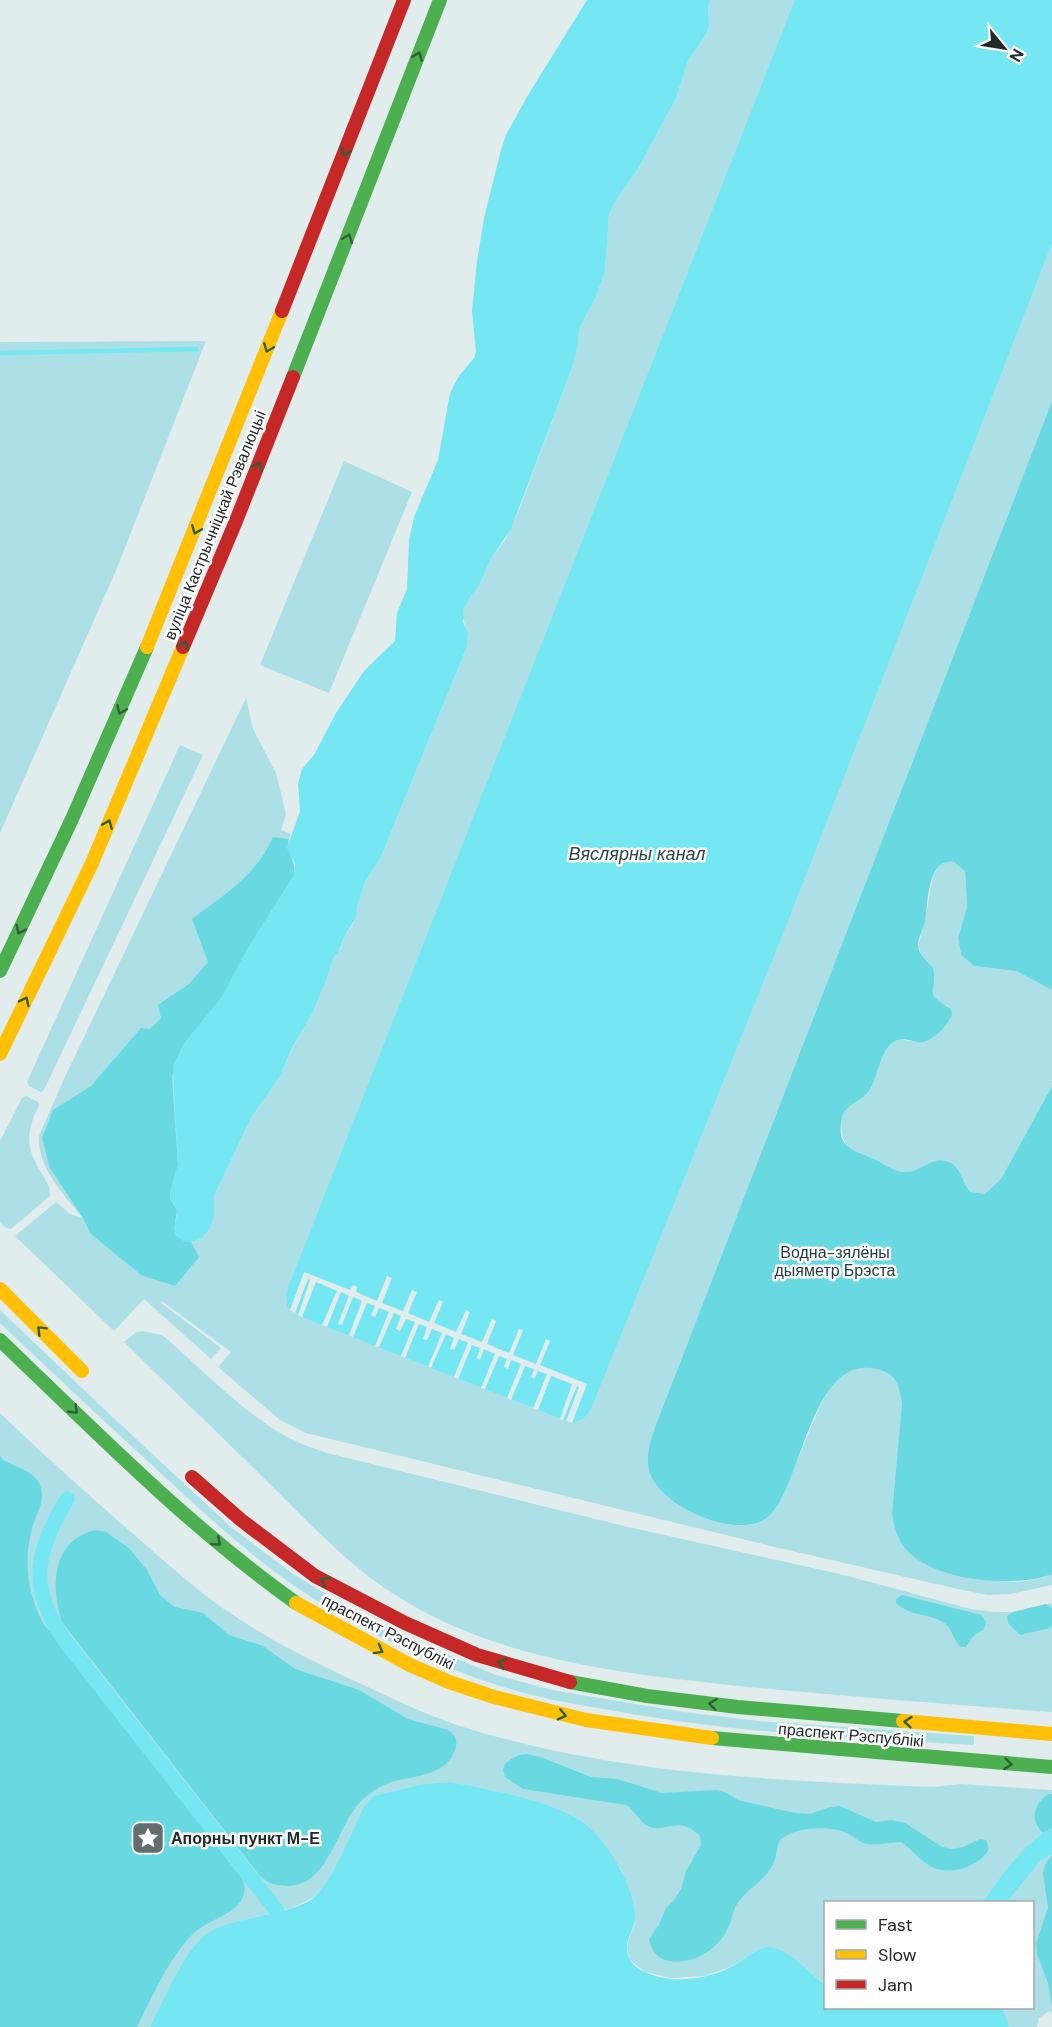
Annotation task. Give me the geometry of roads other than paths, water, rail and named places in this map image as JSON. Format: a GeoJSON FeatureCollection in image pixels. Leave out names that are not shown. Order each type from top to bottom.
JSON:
{"type":"FeatureCollection","features":[{"type":"Feature","properties":{"kind":"highway","name":"вуліца Кастрычніцкай Рэвалюцыі"},"geometry":{"type":"LineString","coordinates":[[0,1054],[96,852],[236,521],[295,325],[320,261],[404,0]]}},
{"type":"Feature","properties":{"kind":"highway","name":"вуліца Кастрычніцкай Рэвалюцыі"},"geometry":{"type":"LineString","coordinates":[[0,971],[41,888],[109,739],[194,536],[295,325],[320,261],[440,0]]}},
{"type":"Feature","properties":{"kind":"highway"},"geometry":{"type":"LineString","coordinates":[[0,1288],[82,1371]]}},
{"type":"Feature","properties":{"kind":"highway","name":"праспект Рэспублікі"},"geometry":{"type":"LineString","coordinates":[[0,1340],[166,1498],[233,1556],[298,1604],[392,1657],[446,1681],[512,1704],[658,1733],[727,1741],[1052,1767]]}},
{"type":"Feature","properties":{"kind":"highway","name":"праспект Рэспублікі"},"geometry":{"type":"LineString","coordinates":[[192,1477],[241,1520],[315,1576],[405,1623],[477,1655],[556,1679],[647,1696],[738,1707],[1052,1734]]}},
{"type":"Feature","properties":{"kind":"water"},"geometry":{"type":"Polygon","coordinates":[[[587,0],[710,0],[709,27],[688,61],[676,98],[638,169],[609,214],[605,271],[596,297],[579,329],[578,346],[572,368],[511,529],[490,560],[479,586],[463,610],[463,622],[468,633],[466,649],[380,859],[365,882],[357,906],[356,918],[333,958],[312,1014],[293,1046],[280,1076],[251,1118],[214,1196],[214,1216],[210,1228],[201,1239],[185,1242],[175,1235],[177,1210],[170,1199],[178,1165],[173,1066],[183,1045],[222,997],[247,949],[294,876],[295,864],[287,848],[300,811],[298,784],[302,769],[314,755],[336,713],[364,671],[395,641],[397,613],[407,589],[409,540],[414,517],[438,460],[450,393],[476,352],[472,311],[477,261],[484,218],[501,150],[506,135],[528,95],[587,0]]]}},
{"type":"Feature","properties":{"kind":"water","name":"Вяслярны канал"},"geometry":{"type":"Polygon","coordinates":[[[795,0],[1052,0],[1052,243],[786,926],[591,1409],[583,1419],[572,1423],[302,1317],[287,1306],[286,1293],[795,0]]]}},
{"type":"Feature","properties":{"kind":"water"},"geometry":{"type":"Polygon","coordinates":[[[451,1782],[502,1793],[557,1809],[585,1824],[603,1842],[626,1880],[635,1918],[627,1944],[627,1952],[632,1963],[645,1972],[678,1979],[702,1977],[723,1971],[752,1953],[768,1947],[780,1950],[794,1959],[824,1983],[824,2009],[1003,2009],[1009,2027],[150,2027],[181,1966],[204,1936],[230,1923],[287,1910],[312,1899],[327,1882],[364,1807],[372,1797],[423,1784],[451,1782]]]}},
{"type":"Feature","properties":{"kind":"water"},"geometry":{"type":"Polygon","coordinates":[[[1052,1828],[1052,1854],[1041,1860],[1008,1901],[984,1901],[1022,1851],[1052,1828]]]}},
{"type":"Feature","properties":{"kind":"waterway"},"geometry":{"type":"LineString","coordinates":[[0,353],[197,349]]}},
{"type":"Feature","properties":{"kind":"waterway"},"geometry":{"type":"LineString","coordinates":[[67,1499],[49,1535],[40,1567],[40,1583],[51,1618],[62,1637],[277,1911]]}},
{"type":"Feature","properties":{"kind":"place","name":"Апорны пункт М-Е"},"geometry":{"type":"Point","coordinates":[148,1838]}},
{"type":"Feature","properties":{"kind":"park label","name":"Водна-зялёны дыяметр Брэста"},"geometry":{"type":"Point","coordinates":[835,1261]}}]}
